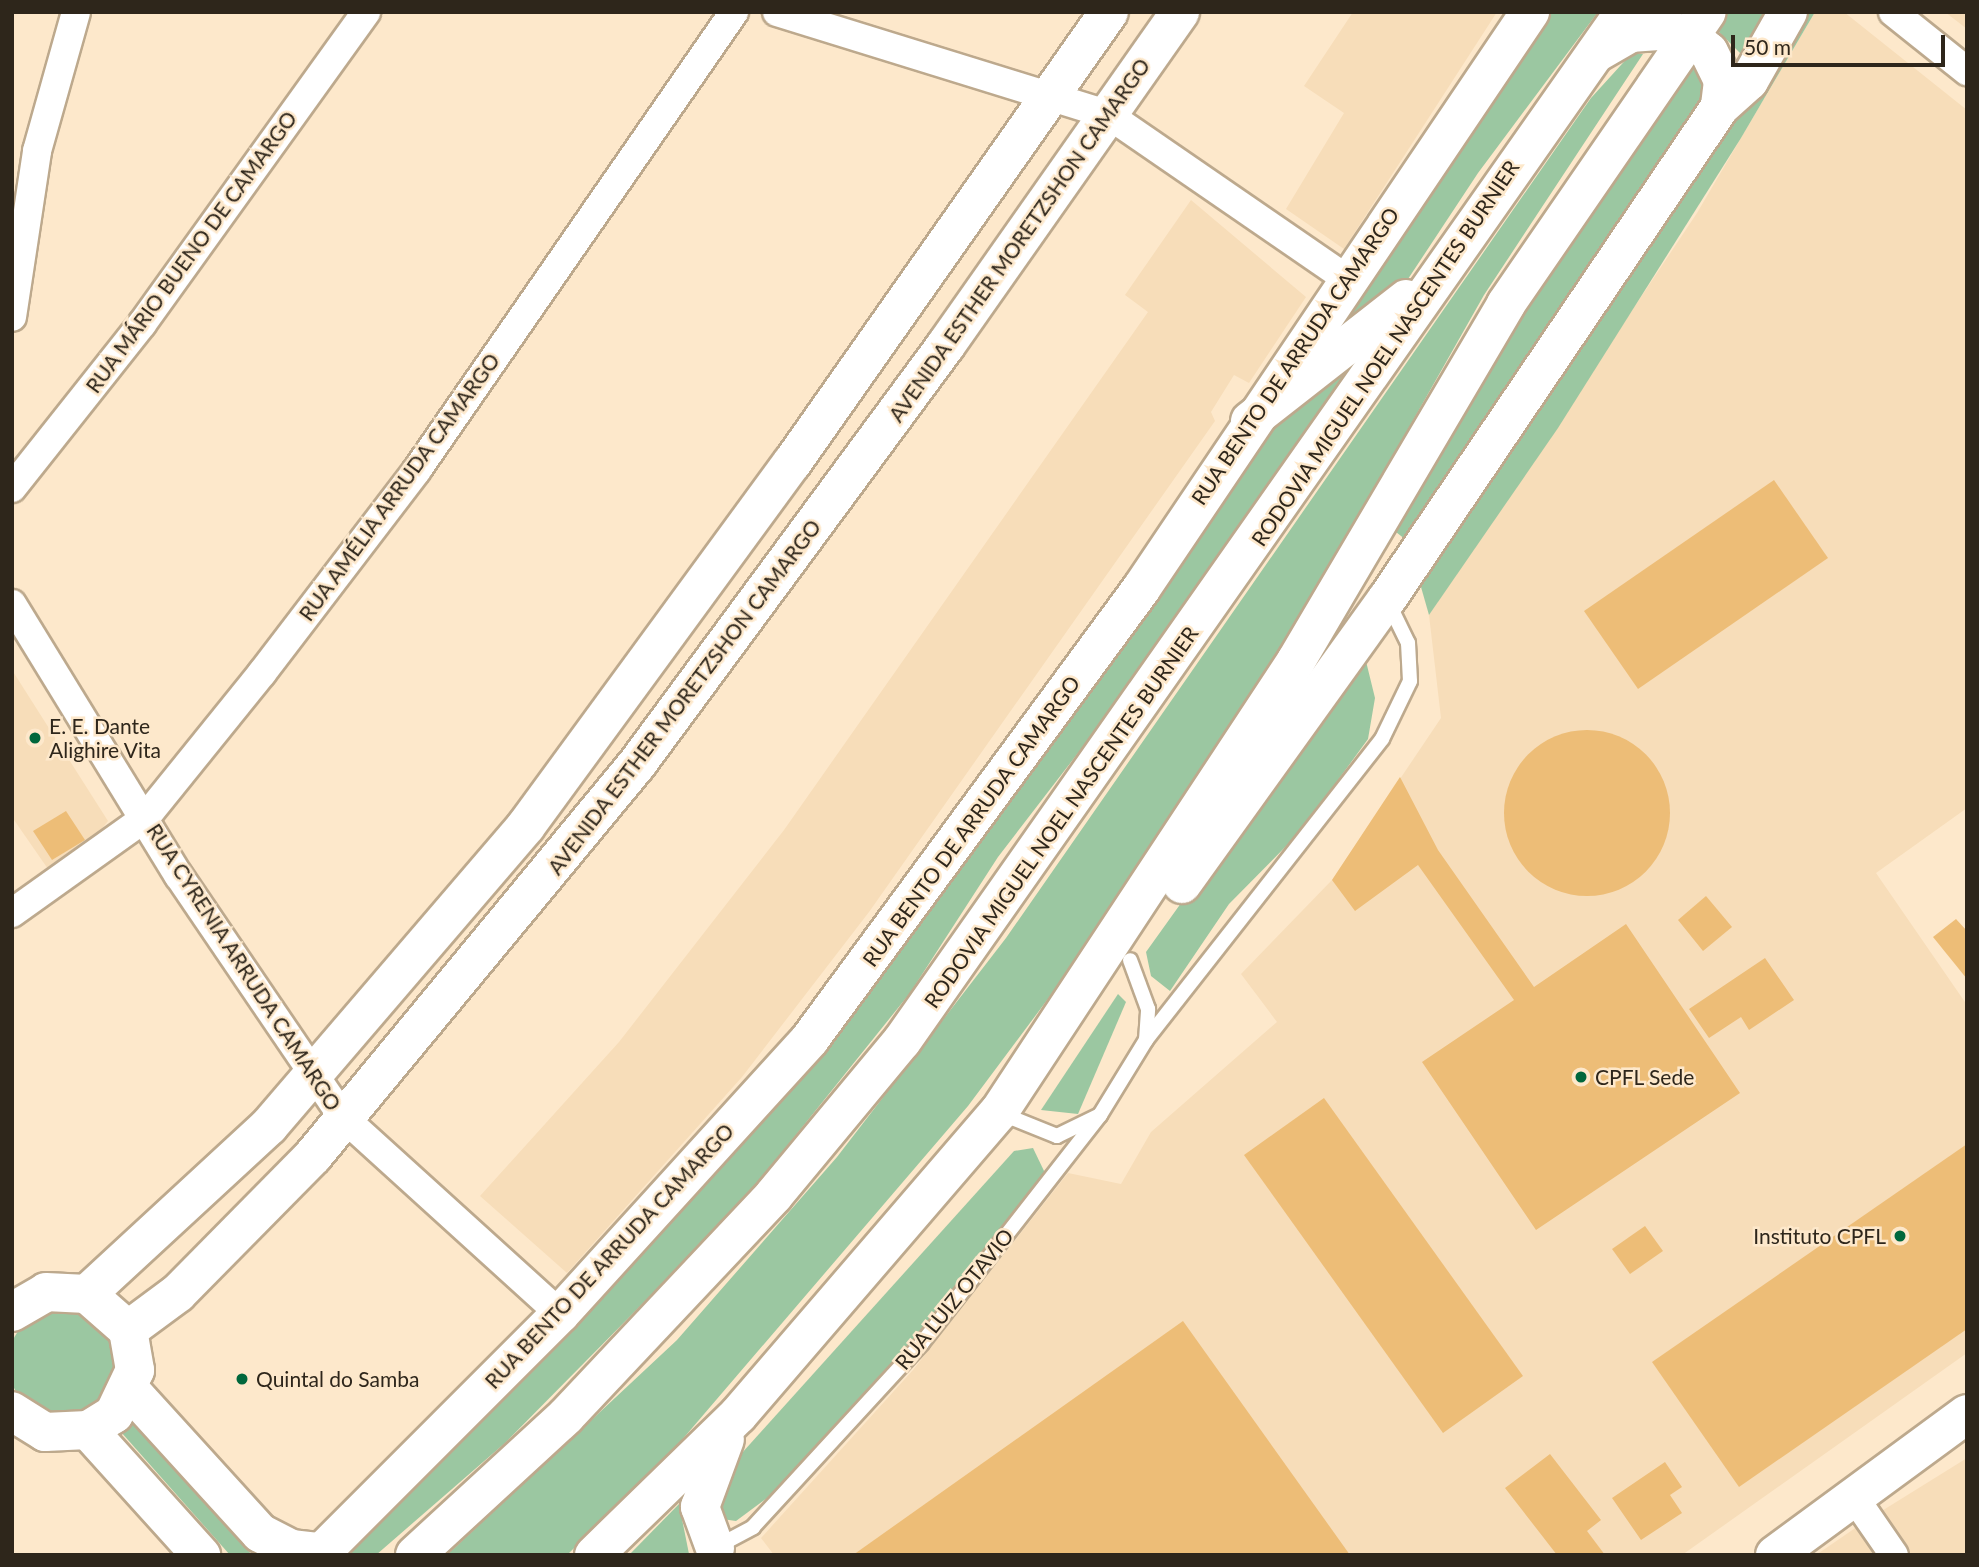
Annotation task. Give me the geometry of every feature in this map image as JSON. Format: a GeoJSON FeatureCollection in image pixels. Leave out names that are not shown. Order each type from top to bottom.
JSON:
{"type":"FeatureCollection","features":[{"type":"Feature","properties":{"kind":"main road"},"geometry":{"type":"LineString","coordinates":[[87,1294],[164,1230],[313,1078],[597,735],[1109,12]]}},
{"type":"Feature","properties":{"kind":"main road","name":"AVENIDA ESTHER MORETZSHON CAMARGO"},"geometry":{"type":"LineString","coordinates":[[128,1330],[178,1293],[343,1117],[564,856],[708,671],[1180,12]]}},
{"type":"Feature","properties":{"kind":"main road","name":"RUA BENTO DE ARRUDA CAMARGO"},"geometry":{"type":"LineString","coordinates":[[320,1553],[560,1314],[810,1039],[1140,589],[1346,278],[1530,12]]}},
{"type":"Feature","properties":{"kind":"main road","name":"RODOVIA MIGUEL NOEL NASCENTES BURNIER"},"geometry":{"type":"LineString","coordinates":[[415,1555],[566,1416],[774,1195],[902,1041],[1325,443],[1434,275],[1624,12]]}},
{"type":"Feature","properties":{"kind":"main road"},"geometry":{"type":"LineString","coordinates":[[594,1555],[738,1415],[999,1112],[1116,961],[1387,599],[1720,107],[1749,81],[1788,12]]}},
{"type":"Feature","properties":{"kind":"main road"},"geometry":{"type":"LineString","coordinates":[[1594,54],[1630,33],[1699,24]]}},
{"type":"Feature","properties":{"kind":"main road"},"geometry":{"type":"LineString","coordinates":[[1699,24],[1723,81],[1720,107]]}},
{"type":"Feature","properties":{"kind":"main road"},"geometry":{"type":"LineString","coordinates":[[1116,961],[1506,304],[1699,24]]}},
{"type":"Feature","properties":{"kind":"main road"},"geometry":{"type":"LineString","coordinates":[[1250,421],[1434,275]]}},
{"type":"Feature","properties":{"kind":"main road"},"geometry":{"type":"LineString","coordinates":[[12,1312],[46,1292],[87,1294],[104,1302],[128,1330],[135,1350],[130,1390],[114,1414],[89,1430],[45,1432],[17,1422]]}},
{"type":"Feature","properties":{"kind":"main road"},"geometry":{"type":"LineString","coordinates":[[130,1390],[260,1533],[291,1549],[320,1553]]}},
{"type":"Feature","properties":{"kind":"main road"},"geometry":{"type":"LineString","coordinates":[[1775,1555],[1967,1414]]}},
{"type":"Feature","properties":{"kind":"main road"},"geometry":{"type":"LineString","coordinates":[[715,1552],[700,1507],[705,1478],[738,1415]]}},
{"type":"Feature","properties":{"kind":"main road"},"geometry":{"type":"LineString","coordinates":[[89,1430],[201,1555]]}},
{"type":"Feature","properties":{"kind":"street"},"geometry":{"type":"LineString","coordinates":[[12,317],[37,151],[76,12]]}},
{"type":"Feature","properties":{"kind":"street","name":"RUA MÁRIO BUENO DE CAMARGO"},"geometry":{"type":"LineString","coordinates":[[12,488],[142,324],[366,12]]}},
{"type":"Feature","properties":{"kind":"street","name":"RUA AMÉLIA ARRUDA CAMARGO"},"geometry":{"type":"LineString","coordinates":[[12,913],[145,818],[417,470],[734,12]]}},
{"type":"Feature","properties":{"kind":"street"},"geometry":{"type":"LineString","coordinates":[[777,12],[1107,114],[1346,278]]}},
{"type":"Feature","properties":{"kind":"street"},"geometry":{"type":"LineString","coordinates":[[1893,12],[1967,71]]}},
{"type":"Feature","properties":{"kind":"street","name":"RUA CYRENIA ARRUDA CAMARGO"},"geometry":{"type":"LineString","coordinates":[[12,604],[145,818],[313,1078],[343,1117],[560,1314]]}},
{"type":"Feature","properties":{"kind":"street"},"geometry":{"type":"LineString","coordinates":[[1854,1497],[1894,1555]]}},
{"type":"Feature","properties":{"kind":"lane","name":"RUA LUIZ OTAVIO"},"geometry":{"type":"LineString","coordinates":[[715,1552],[753,1527],[922,1343],[1100,1115],[1146,1040],[1382,738],[1410,681],[1408,643],[1387,599]]}},
{"type":"Feature","properties":{"kind":"lane"},"geometry":{"type":"LineString","coordinates":[[1116,961],[1148,1009],[1146,1040]]}},
{"type":"Feature","properties":{"kind":"lane"},"geometry":{"type":"LineString","coordinates":[[999,1112],[1057,1136],[1100,1115]]}},
{"type":"Feature","properties":{"kind":"shaded area"},"geometry":{"type":"Polygon","coordinates":[[[1353,12],[1497,12],[1344,249],[1286,209],[1344,113],[1304,86],[1353,12]]]}},
{"type":"Feature","properties":{"kind":"shaded area"},"geometry":{"type":"Polygon","coordinates":[[[1815,12],[1844,12],[1967,110],[1967,808],[1876,873],[1967,1005],[1967,1353],[1682,1555],[774,1555],[761,1538],[913,1370],[1068,1173],[1121,1184],[1151,1132],[1277,1022],[1241,974],[1332,880],[1441,718],[1429,615],[1697,213],[1815,12]]]}},
{"type":"Feature","properties":{"kind":"shaded area"},"geometry":{"type":"Polygon","coordinates":[[[1945,12],[1967,12],[1967,29],[1945,12]]]}},
{"type":"Feature","properties":{"kind":"shaded area"},"geometry":{"type":"Polygon","coordinates":[[[1191,200],[1306,297],[1249,383],[1234,375],[1211,412],[1215,421],[869,912],[742,1077],[567,1273],[480,1196],[619,1042],[784,830],[1148,312],[1125,295],[1191,200]]]}},
{"type":"Feature","properties":{"kind":"shaded area","name":"E. E. Dante Alighire Vita"},"geometry":{"type":"Polygon","coordinates":[[[12,670],[108,821],[85,850],[48,869],[12,817],[12,670]]]}},
{"type":"Feature","properties":{"kind":"shaded area"},"geometry":{"type":"Polygon","coordinates":[[[1967,1458],[1967,1555],[1816,1555],[1864,1522],[1967,1458]]]}},
{"type":"Feature","properties":{"kind":"green space"},"geometry":{"type":"Polygon","coordinates":[[[1548,12],[1598,12],[1478,173],[1408,279],[1310,363],[1548,12]]]}},
{"type":"Feature","properties":{"kind":"green space"},"geometry":{"type":"Polygon","coordinates":[[[1728,12],[1766,12],[1743,56],[1716,29],[1728,12]]]}},
{"type":"Feature","properties":{"kind":"green space"},"geometry":{"type":"Polygon","coordinates":[[[1799,12],[1815,12],[1741,138],[1558,428],[1429,615],[1419,580],[1799,12]]]}},
{"type":"Feature","properties":{"kind":"green space"},"geometry":{"type":"Polygon","coordinates":[[[1631,54],[1643,54],[1484,295],[1261,689],[1127,893],[968,1106],[669,1455],[567,1555],[447,1555],[677,1340],[837,1157],[1006,938],[1591,98],[1631,54]]]}},
{"type":"Feature","properties":{"kind":"green space"},"geometry":{"type":"Polygon","coordinates":[[[1689,67],[1700,69],[1707,88],[1702,113],[1406,540],[1396,532],[1507,336],[1689,67]]]}},
{"type":"Feature","properties":{"kind":"green space"},"geometry":{"type":"Polygon","coordinates":[[[1354,361],[1178,623],[998,857],[910,993],[739,1206],[505,1443],[376,1555],[340,1555],[702,1185],[1258,437],[1354,361]]]}},
{"type":"Feature","properties":{"kind":"green space"},"geometry":{"type":"Polygon","coordinates":[[[1363,649],[1375,698],[1368,739],[1300,832],[1229,904],[1170,991],[1151,976],[1146,952],[1363,649]]]}},
{"type":"Feature","properties":{"kind":"green space"},"geometry":{"type":"Polygon","coordinates":[[[1118,994],[1126,1002],[1078,1114],[1041,1110],[1118,994]]]}},
{"type":"Feature","properties":{"kind":"green space"},"geometry":{"type":"Polygon","coordinates":[[[1033,1148],[1045,1173],[919,1333],[775,1492],[736,1521],[722,1519],[712,1502],[723,1474],[1014,1151],[1033,1148]]]}},
{"type":"Feature","properties":{"kind":"green space"},"geometry":{"type":"Polygon","coordinates":[[[63,1308],[84,1312],[102,1324],[114,1342],[118,1363],[114,1384],[102,1402],[84,1414],[63,1418],[42,1414],[24,1402],[12,1384],[8,1363],[12,1342],[24,1324],[42,1312],[63,1308]]]}},
{"type":"Feature","properties":{"kind":"green space"},"geometry":{"type":"Polygon","coordinates":[[[126,1410],[252,1555],[230,1555],[113,1423],[126,1410]]]}},
{"type":"Feature","properties":{"kind":"green space"},"geometry":{"type":"Polygon","coordinates":[[[679,1504],[689,1554],[629,1555],[679,1504]]]}},
{"type":"Feature","properties":{"kind":"building"},"geometry":{"type":"Polygon","coordinates":[[[1774,480],[1828,558],[1638,689],[1584,611],[1774,480]]]}},
{"type":"Feature","properties":{"kind":"building"},"geometry":{"type":"Polygon","coordinates":[[[1587,730],[1619,737],[1633,744],[1645,755],[1656,767],[1663,781],[1670,813],[1663,845],[1656,859],[1645,871],[1633,882],[1619,889],[1587,896],[1555,889],[1541,882],[1529,871],[1518,859],[1511,845],[1504,813],[1511,781],[1518,767],[1529,755],[1541,744],[1555,737],[1587,730]]]}},
{"type":"Feature","properties":{"kind":"building","name":"CPFL Sede"},"geometry":{"type":"Polygon","coordinates":[[[1400,777],[1438,850],[1534,987],[1626,924],[1740,1093],[1536,1230],[1422,1062],[1514,1000],[1418,865],[1355,911],[1332,880],[1400,777]]]}},
{"type":"Feature","properties":{"kind":"building"},"geometry":{"type":"Polygon","coordinates":[[[66,811],[85,840],[52,860],[33,831],[66,811]]]}},
{"type":"Feature","properties":{"kind":"building"},"geometry":{"type":"Polygon","coordinates":[[[1706,896],[1732,927],[1703,951],[1678,920],[1706,896]]]}},
{"type":"Feature","properties":{"kind":"building"},"geometry":{"type":"Polygon","coordinates":[[[1956,919],[1967,931],[1967,979],[1933,937],[1956,919]]]}},
{"type":"Feature","properties":{"kind":"building"},"geometry":{"type":"Polygon","coordinates":[[[1765,958],[1794,1000],[1749,1030],[1741,1017],[1709,1038],[1689,1009],[1765,958]]]}},
{"type":"Feature","properties":{"kind":"building"},"geometry":{"type":"Polygon","coordinates":[[[1324,1098],[1523,1376],[1443,1433],[1244,1155],[1324,1098]]]}},
{"type":"Feature","properties":{"kind":"building","name":"Instituto CPFL"},"geometry":{"type":"Polygon","coordinates":[[[1967,1144],[1967,1329],[1739,1487],[1652,1362],[1967,1144]]]}},
{"type":"Feature","properties":{"kind":"building"},"geometry":{"type":"Polygon","coordinates":[[[1645,1226],[1663,1251],[1630,1274],[1612,1249],[1645,1226]]]}},
{"type":"Feature","properties":{"kind":"building"},"geometry":{"type":"Polygon","coordinates":[[[1183,1321],[1350,1555],[853,1555],[1183,1321]]]}},
{"type":"Feature","properties":{"kind":"building"},"geometry":{"type":"Polygon","coordinates":[[[1550,1454],[1601,1520],[1587,1531],[1605,1555],[1557,1555],[1505,1488],[1550,1454]]]}},
{"type":"Feature","properties":{"kind":"building"},"geometry":{"type":"Polygon","coordinates":[[[1665,1462],[1682,1487],[1670,1495],[1682,1513],[1641,1540],[1612,1498],[1665,1462]]]}},
{"type":"Feature","properties":{"kind":"place","name":"E. E. Dante Alighire Vita"},"geometry":{"type":"Point","coordinates":[35,738]}},
{"type":"Feature","properties":{"kind":"place","name":"CPFL Sede"},"geometry":{"type":"Point","coordinates":[1581,1077]}},
{"type":"Feature","properties":{"kind":"place","name":"Instituto CPFL"},"geometry":{"type":"Point","coordinates":[1900,1236]}},
{"type":"Feature","properties":{"kind":"place","name":"Quintal do Samba"},"geometry":{"type":"Point","coordinates":[242,1379]}}]}
